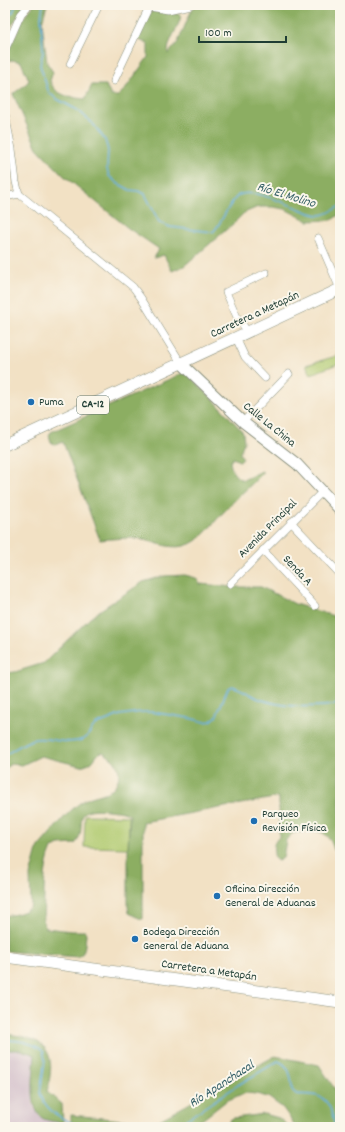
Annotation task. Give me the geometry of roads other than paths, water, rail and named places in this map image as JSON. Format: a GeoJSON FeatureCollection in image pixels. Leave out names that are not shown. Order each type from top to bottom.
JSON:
{"type":"FeatureCollection","features":[{"type":"Feature","properties":{"kind":"main road","name":"Carretera a Metapán"},"geometry":{"type":"LineString","coordinates":[[181,363],[340,289]]}},
{"type":"Feature","properties":{"kind":"main road","name":"Calle La China"},"geometry":{"type":"LineString","coordinates":[[181,363],[243,422],[297,464],[340,510]]}},
{"type":"Feature","properties":{"kind":"main road","name":"CA-12"},"geometry":{"type":"LineString","coordinates":[[5,445],[58,422],[181,363]]}},
{"type":"Feature","properties":{"kind":"main road","name":"Carretera a Metapán"},"geometry":{"type":"LineString","coordinates":[[5,957],[340,1002]]}},
{"type":"Feature","properties":{"kind":"street"},"geometry":{"type":"LineString","coordinates":[[5,50],[21,14],[29,5]]}},
{"type":"Feature","properties":{"kind":"street"},"geometry":{"type":"LineString","coordinates":[[70,64],[99,5]]}},
{"type":"Feature","properties":{"kind":"street"},"geometry":{"type":"LineString","coordinates":[[137,5],[168,8],[190,5]]}},
{"type":"Feature","properties":{"kind":"street"},"geometry":{"type":"LineString","coordinates":[[114,81],[149,7]]}},
{"type":"Feature","properties":{"kind":"street"},"geometry":{"type":"LineString","coordinates":[[5,114],[12,149],[16,182],[20,194],[133,287],[181,363]]}},
{"type":"Feature","properties":{"kind":"street"},"geometry":{"type":"LineString","coordinates":[[5,197],[20,194]]}},
{"type":"Feature","properties":{"kind":"street"},"geometry":{"type":"LineString","coordinates":[[318,238],[340,289]]}},
{"type":"Feature","properties":{"kind":"street"},"geometry":{"type":"LineString","coordinates":[[248,332],[237,317],[226,292],[266,273]]}},
{"type":"Feature","properties":{"kind":"street"},"geometry":{"type":"LineString","coordinates":[[236,338],[245,357],[265,378]]}},
{"type":"Feature","properties":{"kind":"street"},"geometry":{"type":"LineString","coordinates":[[243,422],[289,374]]}},
{"type":"Feature","properties":{"kind":"street","name":"Avenida Principal"},"geometry":{"type":"LineString","coordinates":[[230,584],[323,491]]}},
{"type":"Feature","properties":{"kind":"street"},"geometry":{"type":"LineString","coordinates":[[291,522],[340,574]]}},
{"type":"Feature","properties":{"kind":"street","name":"Senda A"},"geometry":{"type":"LineString","coordinates":[[263,550],[315,606]]}},
{"type":"Feature","properties":{"kind":"waterway","name":"Río El Molino"},"geometry":{"type":"LineString","coordinates":[[5,19],[13,12],[16,5]]}},
{"type":"Feature","properties":{"kind":"waterway","name":"Río El Molino"},"geometry":{"type":"LineString","coordinates":[[43,5],[41,17],[43,52],[40,65],[49,93],[79,111],[94,125],[105,140],[108,150],[107,169],[109,176],[117,183],[130,190],[145,194],[159,222],[170,227],[213,232],[236,197],[245,193],[261,195],[316,215],[326,214],[340,206]]}},
{"type":"Feature","properties":{"kind":"waterway"},"geometry":{"type":"LineString","coordinates":[[5,755],[23,744],[35,739],[66,742],[84,739],[88,736],[95,725],[120,715],[151,712],[205,722],[211,721],[216,717],[228,688],[232,686],[257,698],[276,704],[298,706],[340,704]]}},
{"type":"Feature","properties":{"kind":"waterway","name":"Río Apanchacal"},"geometry":{"type":"LineString","coordinates":[[5,1040],[25,1042],[34,1045],[43,1051],[45,1060],[40,1093],[43,1100],[56,1114],[79,1127]]}},
{"type":"Feature","properties":{"kind":"waterway","name":"Río Apanchacal"},"geometry":{"type":"LineString","coordinates":[[175,1127],[238,1085],[278,1061],[288,1069],[292,1081],[292,1090],[296,1094],[319,1096],[327,1102],[335,1127]]}},
{"type":"Feature","properties":{"kind":"place","name":"Puma"},"geometry":{"type":"Point","coordinates":[31,402]}},
{"type":"Feature","properties":{"kind":"place","name":"Parqueo Revisión Física"},"geometry":{"type":"Point","coordinates":[254,821]}},
{"type":"Feature","properties":{"kind":"place","name":"Oficina Dirección General de Aduanas"},"geometry":{"type":"Point","coordinates":[217,896]}},
{"type":"Feature","properties":{"kind":"place","name":"Bodega Dirección General de Aduana"},"geometry":{"type":"Point","coordinates":[135,939]}}]}
